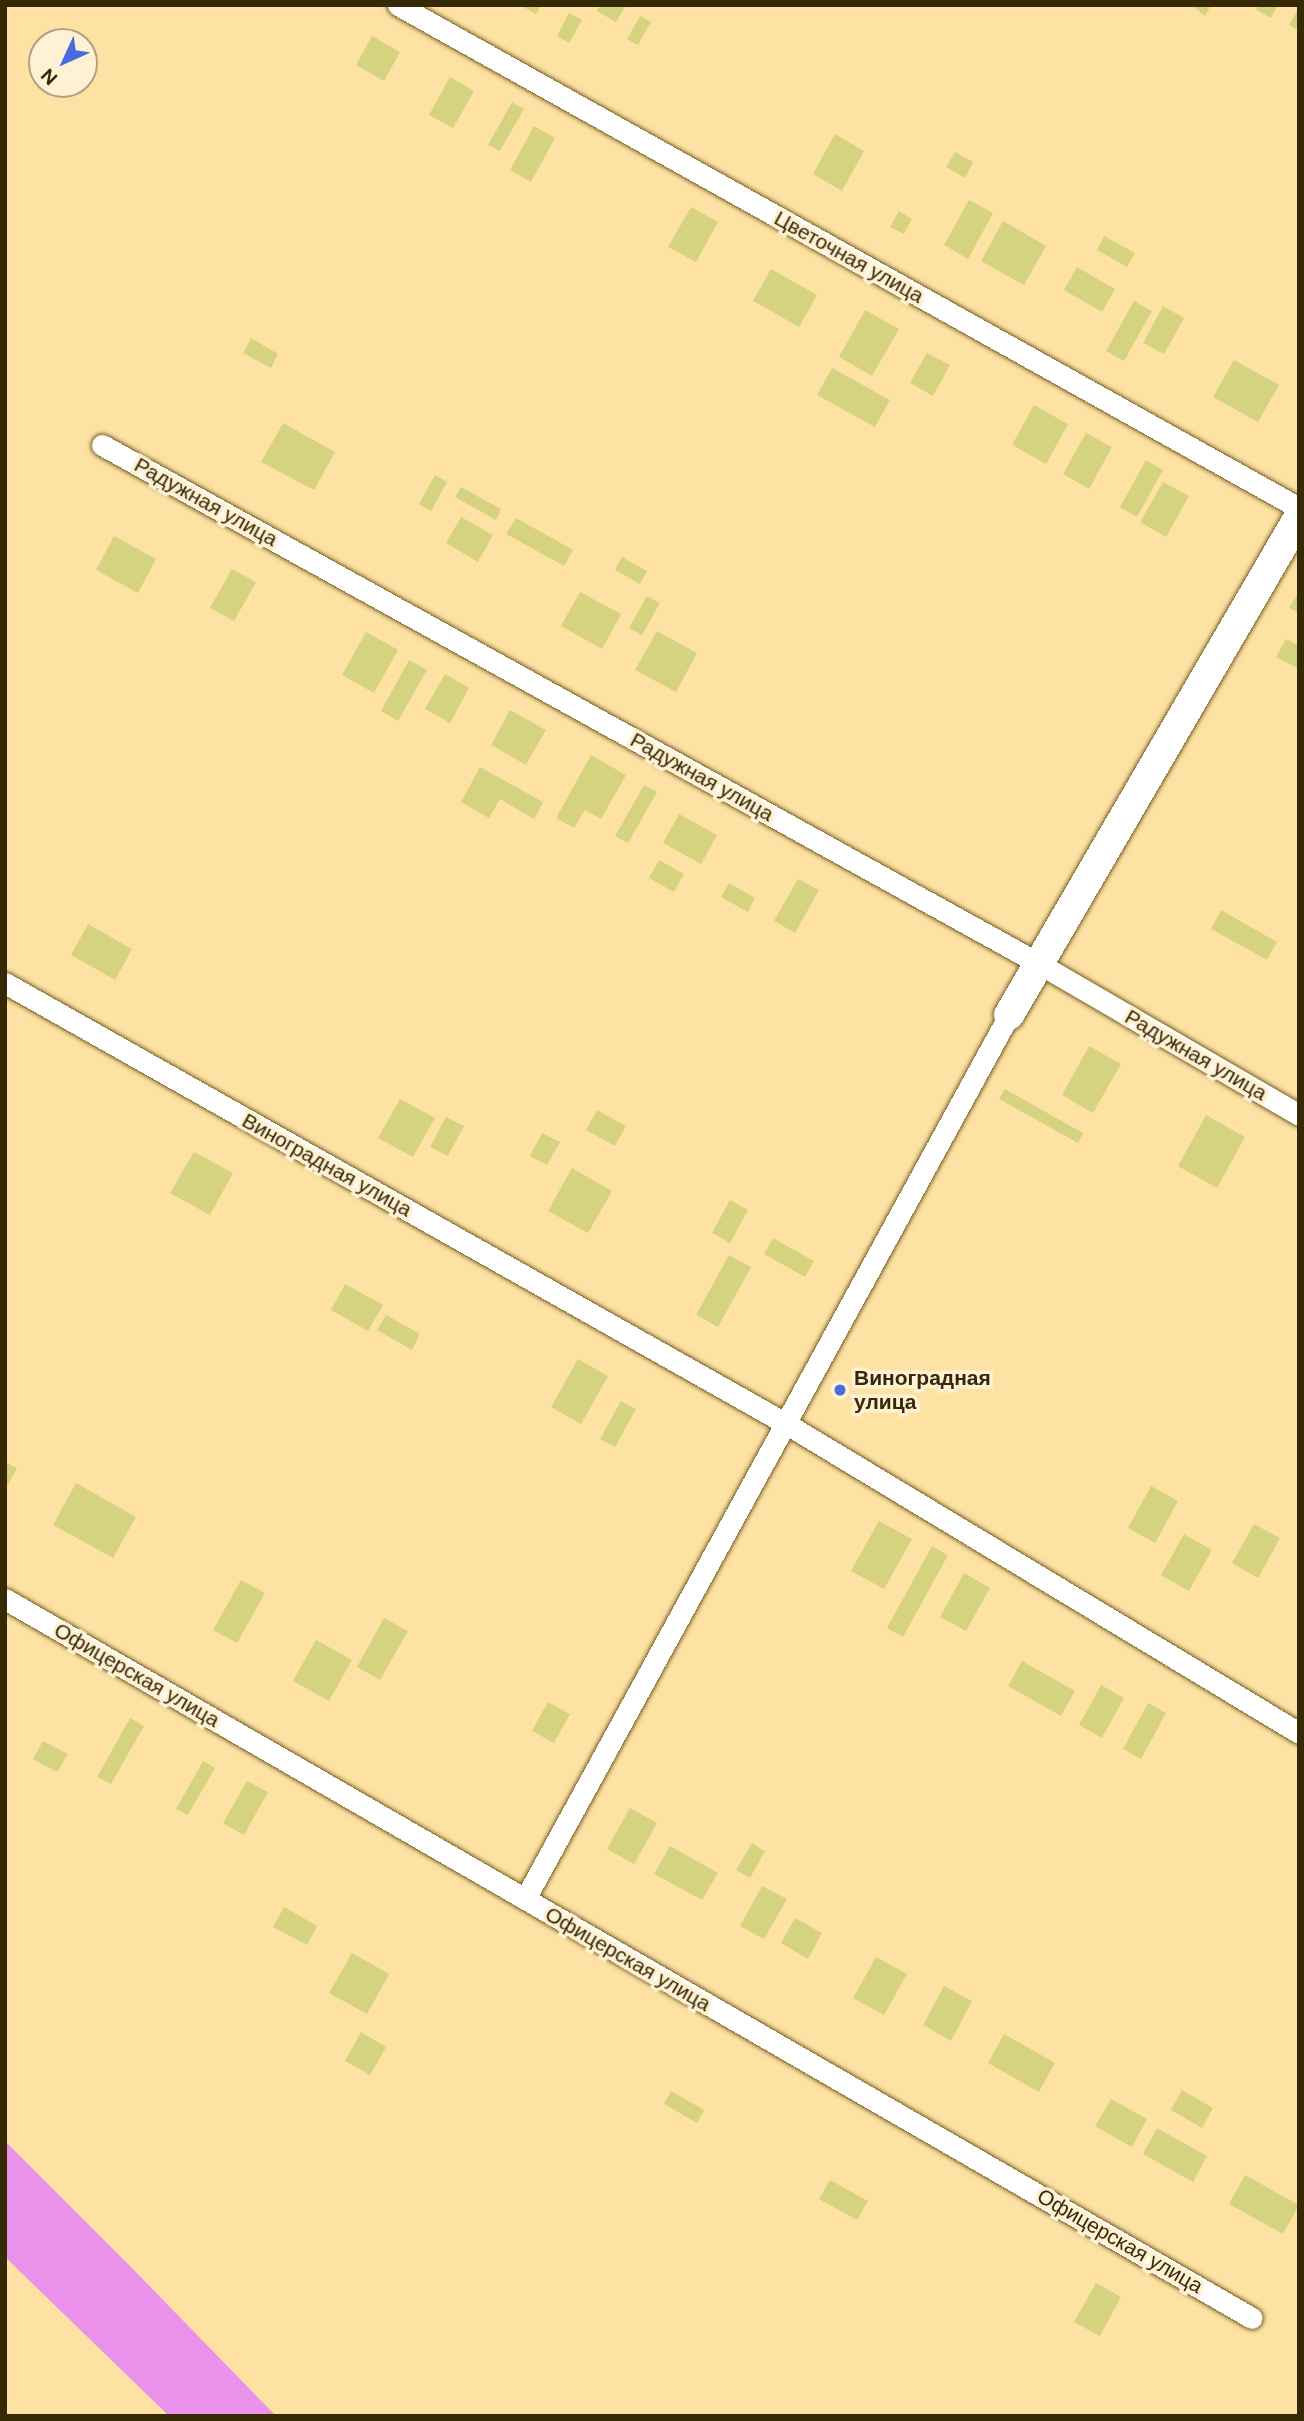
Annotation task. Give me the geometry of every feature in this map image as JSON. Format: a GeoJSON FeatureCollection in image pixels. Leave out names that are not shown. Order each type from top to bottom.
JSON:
{"type":"FeatureCollection","features":[{"type":"Feature","properties":{"kind":"street","name":"Цветочная улица"},"geometry":{"type":"LineString","coordinates":[[398,5],[1299,508]]}},
{"type":"Feature","properties":{"kind":"street","name":"Радужная улица"},"geometry":{"type":"LineString","coordinates":[[102,445],[1038,963],[1299,1115]]}},
{"type":"Feature","properties":{"kind":"street"},"geometry":{"type":"LineString","coordinates":[[525,1899],[1038,963],[1299,517]]}},
{"type":"Feature","properties":{"kind":"street","name":"Виноградная улица"},"geometry":{"type":"LineString","coordinates":[[5,983],[785,1423],[1299,1733]]}},
{"type":"Feature","properties":{"kind":"street","name":"Офицерская улица"},"geometry":{"type":"LineString","coordinates":[[5,1599],[1252,2318]]}},
{"type":"Feature","properties":{"kind":"shaded area"},"geometry":{"type":"Polygon","coordinates":[[[5,2141],[276,2416],[169,2416],[5,2257],[5,2141]]]}},
{"type":"Feature","properties":{"kind":"building"},"geometry":{"type":"Polygon","coordinates":[[[520,5],[541,5],[536,14],[520,5]]]}},
{"type":"Feature","properties":{"kind":"building"},"geometry":{"type":"Polygon","coordinates":[[[600,5],[626,5],[616,22],[597,11],[600,5]]]}},
{"type":"Feature","properties":{"kind":"building"},"geometry":{"type":"Polygon","coordinates":[[[1191,5],[1211,5],[1205,16],[1191,5]]]}},
{"type":"Feature","properties":{"kind":"building"},"geometry":{"type":"Polygon","coordinates":[[[1259,5],[1278,5],[1271,18],[1256,10],[1259,5]]]}},
{"type":"Feature","properties":{"kind":"building"},"geometry":{"type":"Polygon","coordinates":[[[1299,7],[1299,31],[1289,25],[1299,7]]]}},
{"type":"Feature","properties":{"kind":"building"},"geometry":{"type":"Polygon","coordinates":[[[569,13],[582,20],[569,43],[557,36],[569,13]]]}},
{"type":"Feature","properties":{"kind":"building"},"geometry":{"type":"Polygon","coordinates":[[[640,16],[651,22],[638,45],[627,39],[640,16]]]}},
{"type":"Feature","properties":{"kind":"building"},"geometry":{"type":"Polygon","coordinates":[[[372,36],[400,52],[384,81],[356,65],[372,36]]]}},
{"type":"Feature","properties":{"kind":"building"},"geometry":{"type":"Polygon","coordinates":[[[450,77],[474,91],[453,128],[429,115],[450,77]]]}},
{"type":"Feature","properties":{"kind":"building"},"geometry":{"type":"Polygon","coordinates":[[[512,102],[524,109],[500,151],[488,145],[512,102]]]}},
{"type":"Feature","properties":{"kind":"building"},"geometry":{"type":"Polygon","coordinates":[[[534,126],[555,138],[531,182],[510,170],[534,126]]]}},
{"type":"Feature","properties":{"kind":"building"},"geometry":{"type":"Polygon","coordinates":[[[835,134],[864,151],[842,191],[813,174],[835,134]]]}},
{"type":"Feature","properties":{"kind":"building"},"geometry":{"type":"Polygon","coordinates":[[[955,152],[973,162],[965,178],[946,167],[955,152]]]}},
{"type":"Feature","properties":{"kind":"building"},"geometry":{"type":"Polygon","coordinates":[[[969,200],[993,213],[968,259],[944,245],[969,200]]]}},
{"type":"Feature","properties":{"kind":"building"},"geometry":{"type":"Polygon","coordinates":[[[691,207],[718,222],[696,262],[668,247],[691,207]]]}},
{"type":"Feature","properties":{"kind":"building"},"geometry":{"type":"Polygon","coordinates":[[[899,211],[912,219],[904,234],[890,227],[899,211]]]}},
{"type":"Feature","properties":{"kind":"building"},"geometry":{"type":"Polygon","coordinates":[[[1003,221],[1046,246],[1024,285],[981,261],[1003,221]]]}},
{"type":"Feature","properties":{"kind":"building"},"geometry":{"type":"Polygon","coordinates":[[[1104,236],[1135,253],[1127,267],[1097,250],[1104,236]]]}},
{"type":"Feature","properties":{"kind":"building"},"geometry":{"type":"Polygon","coordinates":[[[1077,267],[1115,289],[1102,312],[1064,290],[1077,267]]]}},
{"type":"Feature","properties":{"kind":"building"},"geometry":{"type":"Polygon","coordinates":[[[771,269],[817,295],[799,327],[753,301],[771,269]]]}},
{"type":"Feature","properties":{"kind":"building"},"geometry":{"type":"Polygon","coordinates":[[[1134,301],[1152,311],[1124,361],[1106,351],[1134,301]]]}},
{"type":"Feature","properties":{"kind":"building"},"geometry":{"type":"Polygon","coordinates":[[[1163,306],[1184,318],[1164,354],[1143,343],[1163,306]]]}},
{"type":"Feature","properties":{"kind":"building"},"geometry":{"type":"Polygon","coordinates":[[[865,310],[899,329],[872,376],[839,357],[865,310]]]}},
{"type":"Feature","properties":{"kind":"building"},"geometry":{"type":"Polygon","coordinates":[[[251,338],[278,354],[271,368],[243,353],[251,338]]]}},
{"type":"Feature","properties":{"kind":"building"},"geometry":{"type":"Polygon","coordinates":[[[927,353],[950,365],[933,396],[910,383],[927,353]]]}},
{"type":"Feature","properties":{"kind":"building"},"geometry":{"type":"Polygon","coordinates":[[[1234,360],[1279,385],[1258,422],[1213,397],[1234,360]]]}},
{"type":"Feature","properties":{"kind":"building"},"geometry":{"type":"Polygon","coordinates":[[[832,368],[890,400],[875,427],[817,395],[832,368]]]}},
{"type":"Feature","properties":{"kind":"building"},"geometry":{"type":"Polygon","coordinates":[[[1034,405],[1068,424],[1046,464],[1012,445],[1034,405]]]}},
{"type":"Feature","properties":{"kind":"building"},"geometry":{"type":"Polygon","coordinates":[[[283,423],[335,452],[314,490],[261,462],[283,423]]]}},
{"type":"Feature","properties":{"kind":"building"},"geometry":{"type":"Polygon","coordinates":[[[1086,433],[1112,447],[1089,489],[1063,474],[1086,433]]]}},
{"type":"Feature","properties":{"kind":"building"},"geometry":{"type":"Polygon","coordinates":[[[1146,460],[1163,470],[1137,517],[1120,507],[1146,460]]]}},
{"type":"Feature","properties":{"kind":"building"},"geometry":{"type":"Polygon","coordinates":[[[435,475],[447,482],[431,511],[419,504],[435,475]]]}},
{"type":"Feature","properties":{"kind":"building"},"geometry":{"type":"Polygon","coordinates":[[[1163,482],[1189,496],[1166,537],[1140,522],[1163,482]]]}},
{"type":"Feature","properties":{"kind":"building"},"geometry":{"type":"Polygon","coordinates":[[[461,487],[501,509],[496,520],[455,497],[461,487]]]}},
{"type":"Feature","properties":{"kind":"building"},"geometry":{"type":"Polygon","coordinates":[[[461,517],[493,535],[478,562],[446,543],[461,517]]]}},
{"type":"Feature","properties":{"kind":"building"},"geometry":{"type":"Polygon","coordinates":[[[516,518],[573,550],[564,566],[506,534],[516,518]]]}},
{"type":"Feature","properties":{"kind":"building"},"geometry":{"type":"Polygon","coordinates":[[[114,536],[156,559],[138,593],[96,570],[114,536]]]}},
{"type":"Feature","properties":{"kind":"building"},"geometry":{"type":"Polygon","coordinates":[[[622,557],[647,571],[640,584],[615,570],[622,557]]]}},
{"type":"Feature","properties":{"kind":"building"},"geometry":{"type":"Polygon","coordinates":[[[232,569],[256,582],[234,621],[210,608],[232,569]]]}},
{"type":"Feature","properties":{"kind":"building"},"geometry":{"type":"Polygon","coordinates":[[[1299,591],[1299,613],[1289,608],[1299,591]]]}},
{"type":"Feature","properties":{"kind":"building"},"geometry":{"type":"Polygon","coordinates":[[[580,592],[621,614],[602,649],[561,626],[580,592]]]}},
{"type":"Feature","properties":{"kind":"building"},"geometry":{"type":"Polygon","coordinates":[[[647,596],[660,603],[642,635],[629,628],[647,596]]]}},
{"type":"Feature","properties":{"kind":"building"},"geometry":{"type":"Polygon","coordinates":[[[657,631],[697,653],[676,692],[635,670],[657,631]]]}},
{"type":"Feature","properties":{"kind":"building"},"geometry":{"type":"Polygon","coordinates":[[[366,632],[398,650],[374,693],[342,675],[366,632]]]}},
{"type":"Feature","properties":{"kind":"building"},"geometry":{"type":"Polygon","coordinates":[[[1286,639],[1299,646],[1299,669],[1276,657],[1286,639]]]}},
{"type":"Feature","properties":{"kind":"building"},"geometry":{"type":"Polygon","coordinates":[[[409,660],[427,670],[398,721],[381,711],[409,660]]]}},
{"type":"Feature","properties":{"kind":"building"},"geometry":{"type":"Polygon","coordinates":[[[445,674],[469,688],[450,723],[425,709],[445,674]]]}},
{"type":"Feature","properties":{"kind":"building"},"geometry":{"type":"Polygon","coordinates":[[[510,710],[546,730],[526,765],[491,745],[510,710]]]}},
{"type":"Feature","properties":{"kind":"building"},"geometry":{"type":"Polygon","coordinates":[[[591,755],[626,775],[601,819],[585,810],[574,828],[556,818],[591,755]]]}},
{"type":"Feature","properties":{"kind":"building"},"geometry":{"type":"Polygon","coordinates":[[[480,767],[543,802],[534,819],[500,799],[489,818],[461,802],[480,767]]]}},
{"type":"Feature","properties":{"kind":"building"},"geometry":{"type":"Polygon","coordinates":[[[644,785],[657,792],[628,843],[615,836],[644,785]]]}},
{"type":"Feature","properties":{"kind":"building"},"geometry":{"type":"Polygon","coordinates":[[[679,814],[717,835],[701,864],[663,843],[679,814]]]}},
{"type":"Feature","properties":{"kind":"building"},"geometry":{"type":"Polygon","coordinates":[[[659,860],[684,874],[674,892],[649,878],[659,860]]]}},
{"type":"Feature","properties":{"kind":"building"},"geometry":{"type":"Polygon","coordinates":[[[798,879],[819,890],[795,933],[774,921],[798,879]]]}},
{"type":"Feature","properties":{"kind":"building"},"geometry":{"type":"Polygon","coordinates":[[[729,883],[755,898],[748,912],[721,897],[729,883]]]}},
{"type":"Feature","properties":{"kind":"building"},"geometry":{"type":"Polygon","coordinates":[[[1221,910],[1277,942],[1267,960],[1211,929],[1221,910]]]}},
{"type":"Feature","properties":{"kind":"building"},"geometry":{"type":"Polygon","coordinates":[[[88,924],[132,949],[115,980],[71,955],[88,924]]]}},
{"type":"Feature","properties":{"kind":"building"},"geometry":{"type":"Polygon","coordinates":[[[1089,1046],[1121,1064],[1093,1113],[1062,1095],[1089,1046]]]}},
{"type":"Feature","properties":{"kind":"building"},"geometry":{"type":"Polygon","coordinates":[[[1005,1089],[1083,1133],[1078,1143],[999,1099],[1005,1089]]]}},
{"type":"Feature","properties":{"kind":"building"},"geometry":{"type":"Polygon","coordinates":[[[400,1099],[435,1118],[413,1157],[378,1138],[400,1099]]]}},
{"type":"Feature","properties":{"kind":"building"},"geometry":{"type":"Polygon","coordinates":[[[597,1110],[626,1126],[615,1146],[586,1130],[597,1110]]]}},
{"type":"Feature","properties":{"kind":"building"},"geometry":{"type":"Polygon","coordinates":[[[1206,1115],[1245,1137],[1217,1188],[1178,1166],[1206,1115]]]}},
{"type":"Feature","properties":{"kind":"building"},"geometry":{"type":"Polygon","coordinates":[[[446,1117],[464,1126],[448,1156],[430,1147],[446,1117]]]}},
{"type":"Feature","properties":{"kind":"building"},"geometry":{"type":"Polygon","coordinates":[[[542,1133],[560,1142],[547,1165],[530,1156],[542,1133]]]}},
{"type":"Feature","properties":{"kind":"building"},"geometry":{"type":"Polygon","coordinates":[[[194,1152],[233,1173],[210,1215],[170,1193],[194,1152]]]}},
{"type":"Feature","properties":{"kind":"building"},"geometry":{"type":"Polygon","coordinates":[[[572,1168],[612,1191],[588,1233],[548,1211],[572,1168]]]}},
{"type":"Feature","properties":{"kind":"building"},"geometry":{"type":"Polygon","coordinates":[[[730,1200],[748,1210],[730,1243],[712,1233],[730,1200]]]}},
{"type":"Feature","properties":{"kind":"building"},"geometry":{"type":"Polygon","coordinates":[[[773,1238],[814,1261],[805,1277],[764,1254],[773,1238]]]}},
{"type":"Feature","properties":{"kind":"building"},"geometry":{"type":"Polygon","coordinates":[[[729,1255],[751,1267],[718,1327],[696,1315],[729,1255]]]}},
{"type":"Feature","properties":{"kind":"building"},"geometry":{"type":"Polygon","coordinates":[[[345,1284],[383,1305],[368,1331],[331,1310],[345,1284]]]}},
{"type":"Feature","properties":{"kind":"building"},"geometry":{"type":"Polygon","coordinates":[[[386,1315],[420,1334],[412,1350],[377,1330],[386,1315]]]}},
{"type":"Feature","properties":{"kind":"building"},"geometry":{"type":"Polygon","coordinates":[[[578,1359],[608,1376],[581,1424],[551,1407],[578,1359]]]}},
{"type":"Feature","properties":{"kind":"building"},"geometry":{"type":"Polygon","coordinates":[[[621,1401],[636,1409],[615,1447],[600,1439],[621,1401]]]}},
{"type":"Feature","properties":{"kind":"building"},"geometry":{"type":"Polygon","coordinates":[[[5,1462],[17,1468],[5,1490],[5,1462]]]}},
{"type":"Feature","properties":{"kind":"building"},"geometry":{"type":"Polygon","coordinates":[[[76,1483],[136,1517],[113,1558],[53,1525],[76,1483]]]}},
{"type":"Feature","properties":{"kind":"building"},"geometry":{"type":"Polygon","coordinates":[[[1151,1486],[1178,1501],[1155,1543],[1128,1528],[1151,1486]]]}},
{"type":"Feature","properties":{"kind":"building"},"geometry":{"type":"Polygon","coordinates":[[[879,1521],[912,1539],[884,1589],[851,1571],[879,1521]]]}},
{"type":"Feature","properties":{"kind":"building"},"geometry":{"type":"Polygon","coordinates":[[[1254,1524],[1280,1538],[1258,1578],[1232,1563],[1254,1524]]]}},
{"type":"Feature","properties":{"kind":"building"},"geometry":{"type":"Polygon","coordinates":[[[1184,1534],[1212,1550],[1189,1591],[1161,1575],[1184,1534]]]}},
{"type":"Feature","properties":{"kind":"building"},"geometry":{"type":"Polygon","coordinates":[[[932,1546],[948,1555],[903,1637],[887,1628],[932,1546]]]}},
{"type":"Feature","properties":{"kind":"building"},"geometry":{"type":"Polygon","coordinates":[[[964,1573],[990,1588],[966,1631],[940,1617],[964,1573]]]}},
{"type":"Feature","properties":{"kind":"building"},"geometry":{"type":"Polygon","coordinates":[[[241,1580],[265,1593],[237,1643],[213,1630],[241,1580]]]}},
{"type":"Feature","properties":{"kind":"building"},"geometry":{"type":"Polygon","coordinates":[[[384,1618],[408,1631],[380,1680],[357,1667],[384,1618]]]}},
{"type":"Feature","properties":{"kind":"building"},"geometry":{"type":"Polygon","coordinates":[[[316,1640],[352,1660],[329,1701],[293,1681],[316,1640]]]}},
{"type":"Feature","properties":{"kind":"building"},"geometry":{"type":"Polygon","coordinates":[[[1022,1661],[1075,1691],[1061,1716],[1008,1686],[1022,1661]]]}},
{"type":"Feature","properties":{"kind":"building"},"geometry":{"type":"Polygon","coordinates":[[[1101,1685],[1124,1698],[1102,1738],[1079,1725],[1101,1685]]]}},
{"type":"Feature","properties":{"kind":"building"},"geometry":{"type":"Polygon","coordinates":[[[548,1702],[570,1714],[554,1743],[532,1731],[548,1702]]]}},
{"type":"Feature","properties":{"kind":"building"},"geometry":{"type":"Polygon","coordinates":[[[1148,1703],[1166,1713],[1141,1759],[1123,1749],[1148,1703]]]}},
{"type":"Feature","properties":{"kind":"building"},"geometry":{"type":"Polygon","coordinates":[[[130,1718],[144,1726],[111,1784],[97,1777],[130,1718]]]}},
{"type":"Feature","properties":{"kind":"building"},"geometry":{"type":"Polygon","coordinates":[[[43,1741],[68,1754],[57,1772],[33,1759],[43,1741]]]}},
{"type":"Feature","properties":{"kind":"building"},"geometry":{"type":"Polygon","coordinates":[[[203,1761],[215,1768],[188,1815],[176,1809],[203,1761]]]}},
{"type":"Feature","properties":{"kind":"building"},"geometry":{"type":"Polygon","coordinates":[[[247,1781],[268,1792],[244,1835],[223,1823],[247,1781]]]}},
{"type":"Feature","properties":{"kind":"building"},"geometry":{"type":"Polygon","coordinates":[[[630,1808],[657,1823],[634,1864],[607,1849],[630,1808]]]}},
{"type":"Feature","properties":{"kind":"building"},"geometry":{"type":"Polygon","coordinates":[[[752,1843],[765,1851],[750,1878],[736,1870],[752,1843]]]}},
{"type":"Feature","properties":{"kind":"building"},"geometry":{"type":"Polygon","coordinates":[[[670,1846],[718,1873],[702,1900],[654,1874],[670,1846]]]}},
{"type":"Feature","properties":{"kind":"building"},"geometry":{"type":"Polygon","coordinates":[[[762,1886],[787,1899],[764,1939],[740,1926],[762,1886]]]}},
{"type":"Feature","properties":{"kind":"building"},"geometry":{"type":"Polygon","coordinates":[[[284,1907],[317,1926],[307,1945],[273,1927],[284,1907]]]}},
{"type":"Feature","properties":{"kind":"building"},"geometry":{"type":"Polygon","coordinates":[[[795,1918],[822,1933],[808,1959],[781,1943],[795,1918]]]}},
{"type":"Feature","properties":{"kind":"building"},"geometry":{"type":"Polygon","coordinates":[[[352,1953],[389,1974],[367,2014],[329,1993],[352,1953]]]}},
{"type":"Feature","properties":{"kind":"building"},"geometry":{"type":"Polygon","coordinates":[[[876,1957],[907,1974],[884,2015],[853,1998],[876,1957]]]}},
{"type":"Feature","properties":{"kind":"building"},"geometry":{"type":"Polygon","coordinates":[[[944,1986],[972,2001],[951,2041],[923,2025],[944,1986]]]}},
{"type":"Feature","properties":{"kind":"building"},"geometry":{"type":"Polygon","coordinates":[[[361,2032],[386,2047],[370,2075],[345,2061],[361,2032]]]}},
{"type":"Feature","properties":{"kind":"building"},"geometry":{"type":"Polygon","coordinates":[[[1004,2034],[1055,2063],[1039,2092],[988,2063],[1004,2034]]]}},
{"type":"Feature","properties":{"kind":"building"},"geometry":{"type":"Polygon","coordinates":[[[1182,2090],[1213,2108],[1202,2128],[1171,2110],[1182,2090]]]}},
{"type":"Feature","properties":{"kind":"building"},"geometry":{"type":"Polygon","coordinates":[[[671,2091],[704,2110],[697,2123],[664,2104],[671,2091]]]}},
{"type":"Feature","properties":{"kind":"building"},"geometry":{"type":"Polygon","coordinates":[[[1111,2099],[1147,2119],[1132,2147],[1095,2126],[1111,2099]]]}},
{"type":"Feature","properties":{"kind":"building"},"geometry":{"type":"Polygon","coordinates":[[[1157,2128],[1207,2156],[1193,2182],[1143,2154],[1157,2128]]]}},
{"type":"Feature","properties":{"kind":"building"},"geometry":{"type":"Polygon","coordinates":[[[1245,2175],[1299,2205],[1283,2234],[1229,2204],[1245,2175]]]}},
{"type":"Feature","properties":{"kind":"building"},"geometry":{"type":"Polygon","coordinates":[[[830,2180],[868,2201],[857,2220],[819,2199],[830,2180]]]}},
{"type":"Feature","properties":{"kind":"building"},"geometry":{"type":"Polygon","coordinates":[[[1096,2283],[1121,2297],[1100,2336],[1074,2322],[1096,2283]]]}},
{"type":"Feature","properties":{"kind":"place","name":"Виноградная улица"},"geometry":{"type":"Point","coordinates":[840,1390]}}]}
